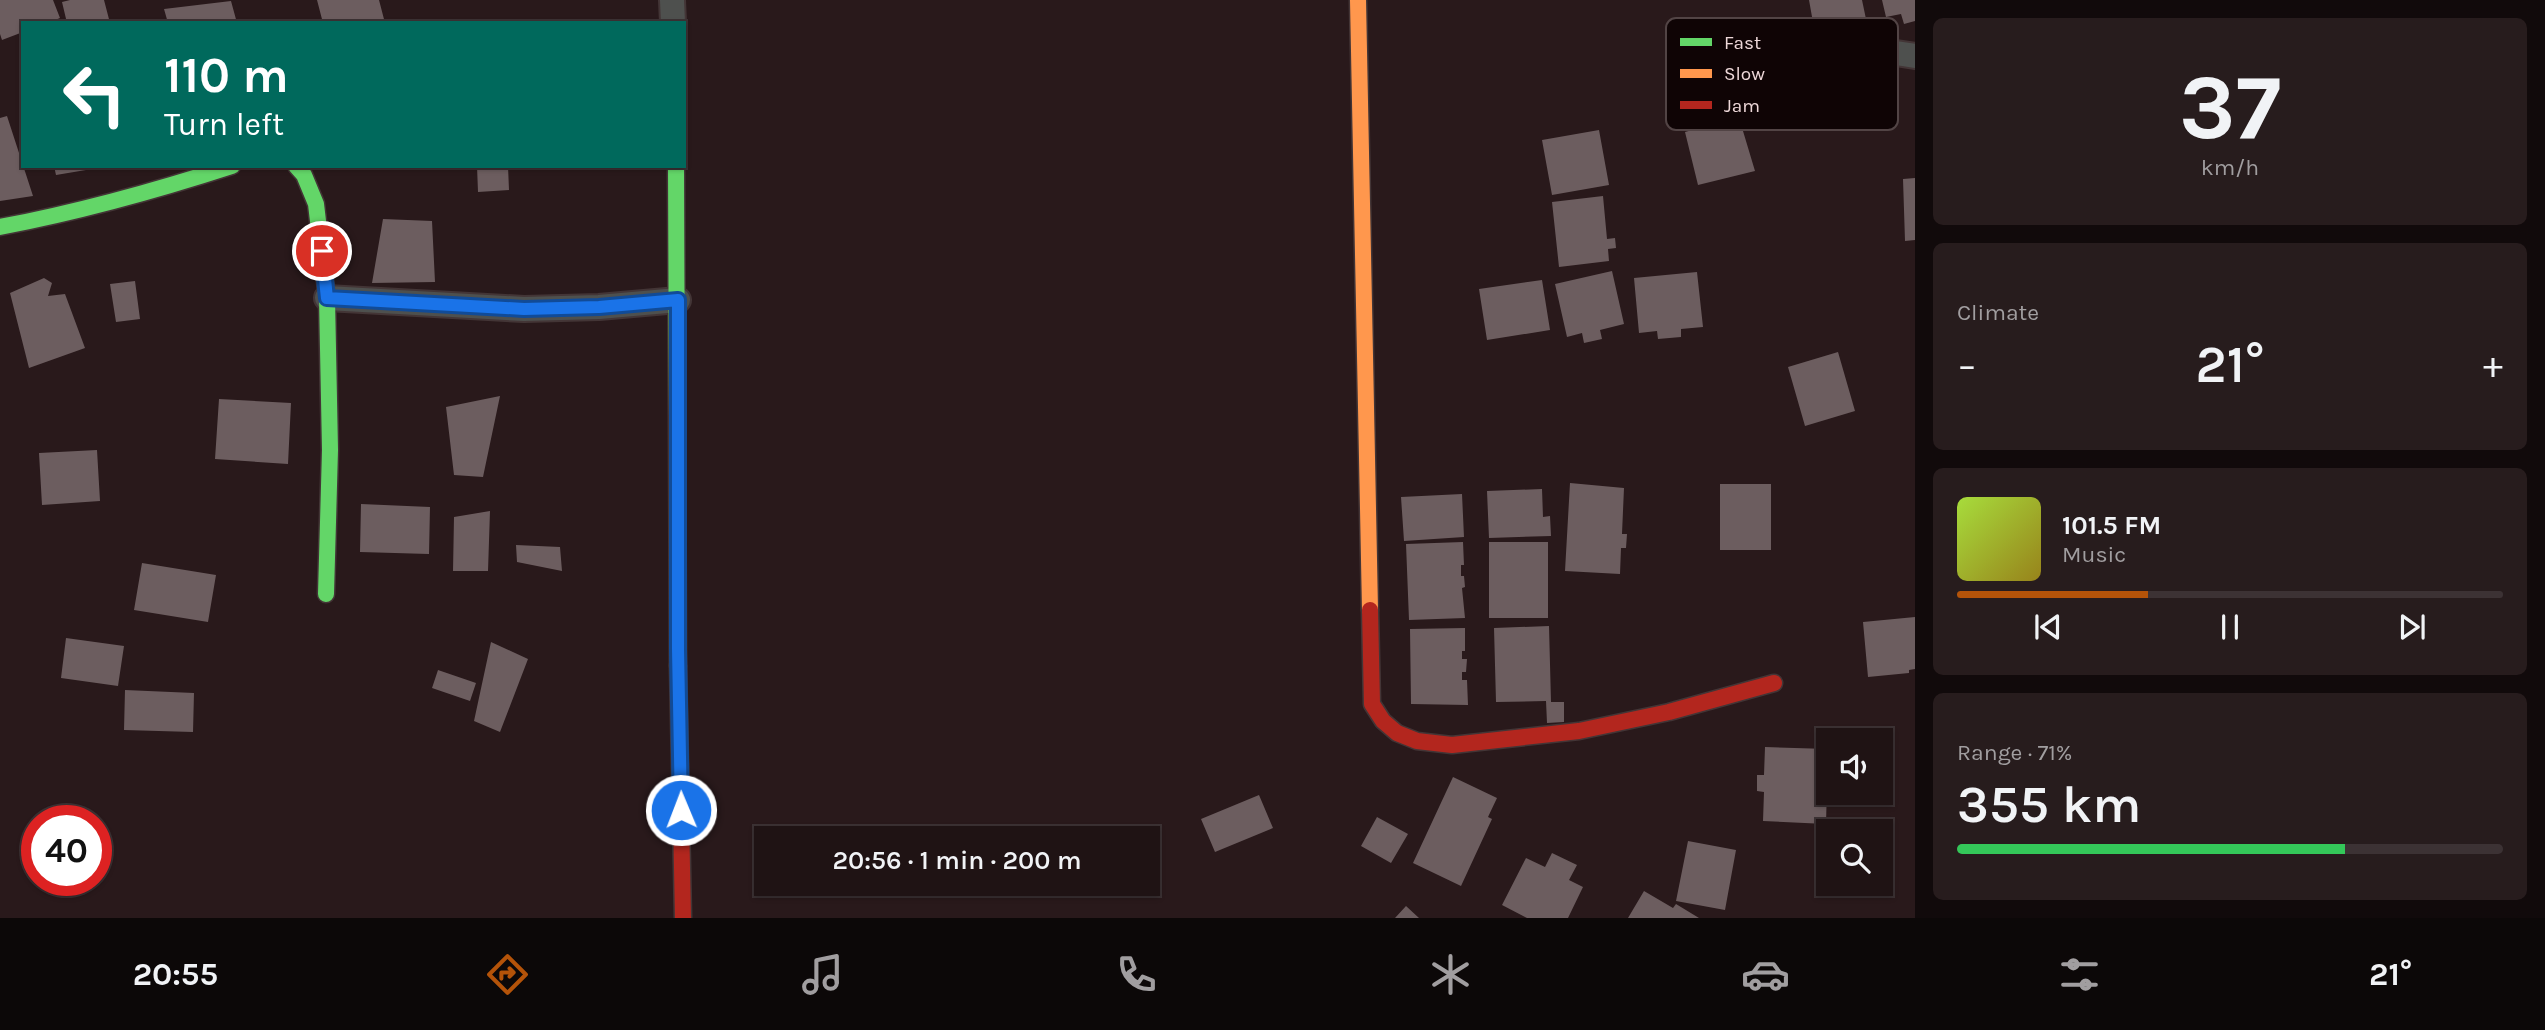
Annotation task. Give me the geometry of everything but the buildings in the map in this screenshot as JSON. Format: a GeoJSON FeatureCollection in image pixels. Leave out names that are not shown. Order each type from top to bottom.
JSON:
{"type":"FeatureCollection","features":[{"type":"Feature","properties":{"kind":"street"},"geometry":{"type":"LineString","coordinates":[[672,0],[673,21]]}},
{"type":"Feature","properties":{"kind":"street"},"geometry":{"type":"LineString","coordinates":[[1352,3],[1372,704],[1383,720],[1397,733],[1417,741],[1452,745],[1579,731],[1669,712],[1774,683]]}},
{"type":"Feature","properties":{"kind":"street"},"geometry":{"type":"LineString","coordinates":[[0,227],[69,214],[226,168]]}},
{"type":"Feature","properties":{"kind":"street"},"geometry":{"type":"LineString","coordinates":[[298,168],[304,175],[316,204],[327,298],[330,450],[326,594]]}},
{"type":"Feature","properties":{"kind":"street"},"geometry":{"type":"LineString","coordinates":[[676,168],[678,676],[683,918]]}},
{"type":"Feature","properties":{"kind":"street"},"geometry":{"type":"LineString","coordinates":[[327,298],[524,309],[599,307],[678,300]]}},
{"type":"Feature","properties":{"kind":"traffic: fast"},"geometry":{"type":"LineString","coordinates":[[0,227],[117,200],[226,168]]}},
{"type":"Feature","properties":{"kind":"traffic: fast"},"geometry":{"type":"LineString","coordinates":[[298,168],[304,175],[316,204],[327,298],[330,450],[326,594]]}},
{"type":"Feature","properties":{"kind":"traffic: fast"},"geometry":{"type":"LineString","coordinates":[[676,168],[678,666]]}},
{"type":"Feature","properties":{"kind":"traffic: slow"},"geometry":{"type":"LineString","coordinates":[[1358,0],[1370,610]]}},
{"type":"Feature","properties":{"kind":"traffic: jam"},"geometry":{"type":"LineString","coordinates":[[1370,610],[1372,704],[1383,721],[1397,733],[1417,741],[1452,745],[1579,731],[1669,712],[1774,683]]}},
{"type":"Feature","properties":{"kind":"traffic: jam"},"geometry":{"type":"LineString","coordinates":[[678,666],[683,918]]}},
{"type":"Feature","properties":{"kind":"route"},"geometry":{"type":"LineString","coordinates":[[322,251],[327,298],[524,309],[599,307],[678,300],[681,810]]}}]}
